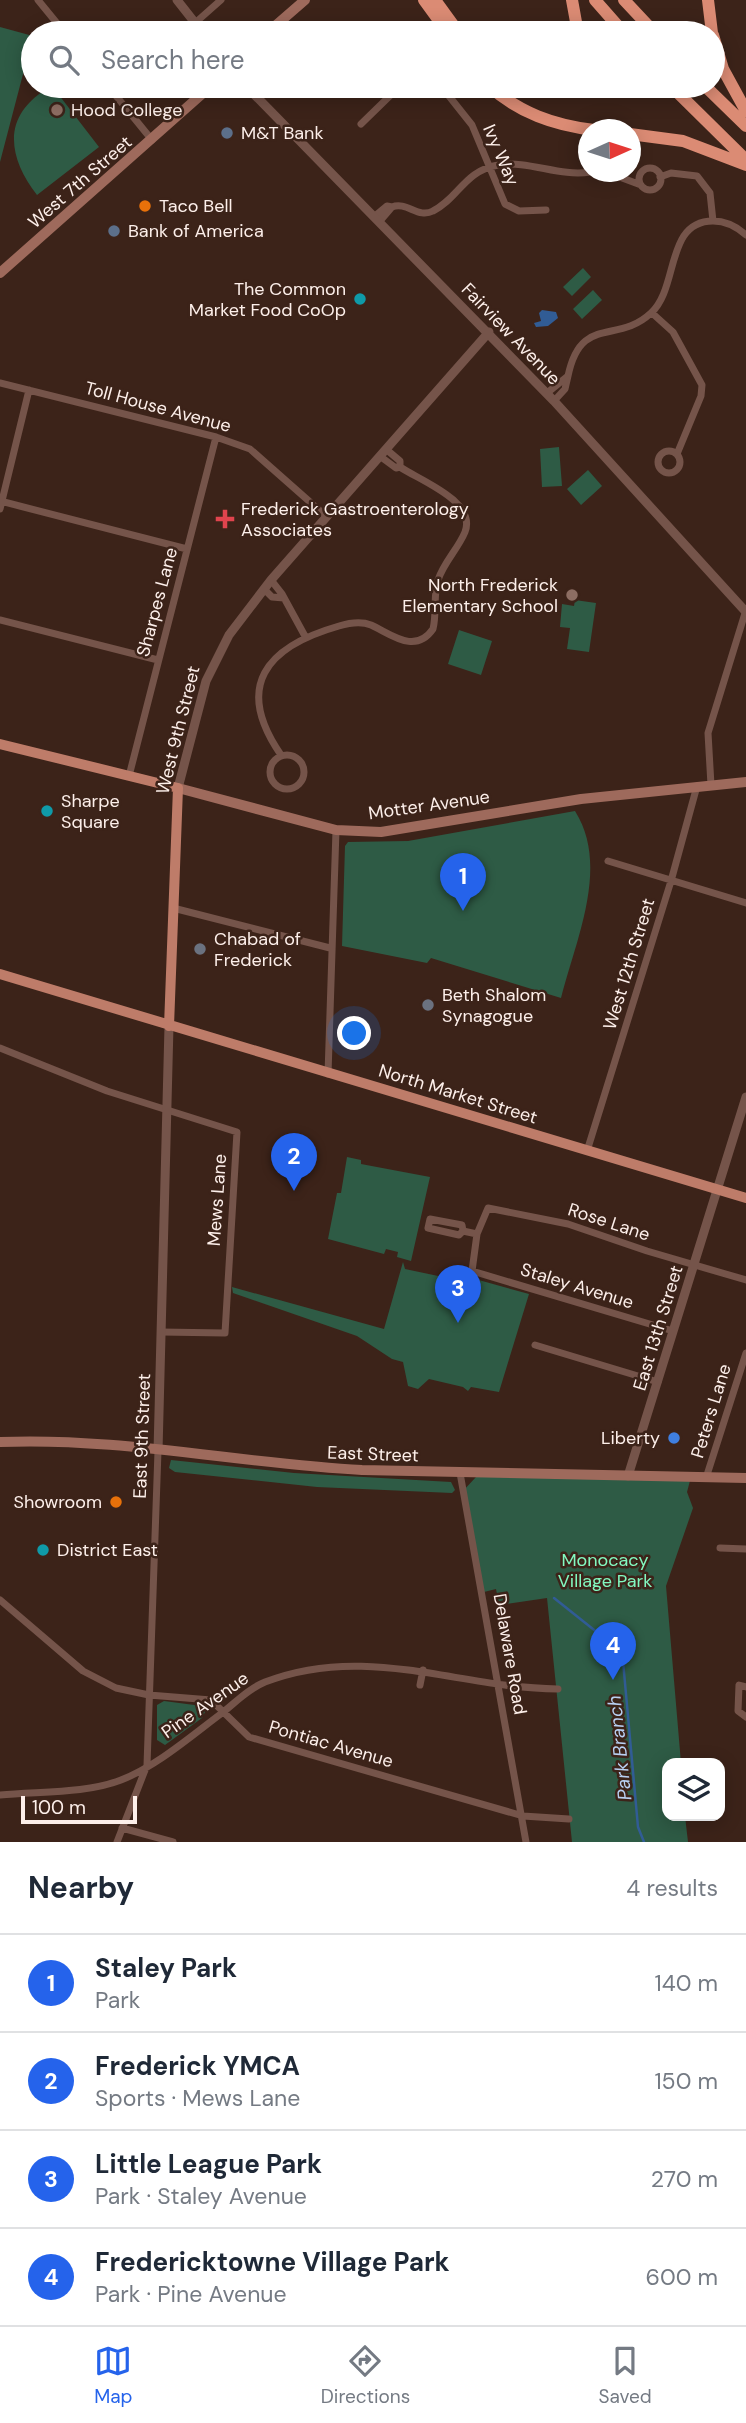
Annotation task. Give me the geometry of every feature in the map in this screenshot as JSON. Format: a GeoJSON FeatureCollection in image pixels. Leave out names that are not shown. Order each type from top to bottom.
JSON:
{"type":"FeatureCollection","features":[{"type":"Feature","properties":{"kind":"highway"},"geometry":{"type":"LineString","coordinates":[[424,0],[439,21]]}},
{"type":"Feature","properties":{"kind":"highway"},"geometry":{"type":"LineString","coordinates":[[435,0],[450,21]]}},
{"type":"Feature","properties":{"kind":"highway"},"geometry":{"type":"LineString","coordinates":[[572,0],[576,21]]}},
{"type":"Feature","properties":{"kind":"highway"},"geometry":{"type":"LineString","coordinates":[[595,0],[613,21]]}},
{"type":"Feature","properties":{"kind":"highway"},"geometry":{"type":"LineString","coordinates":[[624,0],[644,21]]}},
{"type":"Feature","properties":{"kind":"highway"},"geometry":{"type":"LineString","coordinates":[[708,0],[711,21]]}},
{"type":"Feature","properties":{"kind":"highway"},"geometry":{"type":"LineString","coordinates":[[725,73],[746,111]]}},
{"type":"Feature","properties":{"kind":"highway"},"geometry":{"type":"LineString","coordinates":[[507,98],[533,116],[578,128]]}},
{"type":"Feature","properties":{"kind":"highway"},"geometry":{"type":"LineString","coordinates":[[683,98],[746,163]]}},
{"type":"Feature","properties":{"kind":"highway"},"geometry":{"type":"LineString","coordinates":[[717,98],[746,126]]}},
{"type":"Feature","properties":{"kind":"highway"},"geometry":{"type":"LineString","coordinates":[[641,135],[683,141],[746,163]]}},
{"type":"Feature","properties":{"kind":"main road"},"geometry":{"type":"LineString","coordinates":[[281,21],[305,0]]}},
{"type":"Feature","properties":{"kind":"main road","name":"West 7th Street"},"geometry":{"type":"LineString","coordinates":[[0,273],[198,98]]}},
{"type":"Feature","properties":{"kind":"main road","name":"Motter Avenue"},"geometry":{"type":"LineString","coordinates":[[0,744],[336,830],[395,831],[581,799],[746,782]]}},
{"type":"Feature","properties":{"kind":"main road","name":"West 9th Street"},"geometry":{"type":"LineString","coordinates":[[169,1026],[178,788]]}},
{"type":"Feature","properties":{"kind":"main road","name":"North Market Street"},"geometry":{"type":"LineString","coordinates":[[0,974],[746,1198]]}},
{"type":"Feature","properties":{"kind":"main road","name":"East Street"},"geometry":{"type":"LineString","coordinates":[[0,1442],[52,1440],[311,1468],[746,1478]]}},
{"type":"Feature","properties":{"kind":"street"},"geometry":{"type":"LineString","coordinates":[[37,0],[55,21]]}},
{"type":"Feature","properties":{"kind":"street"},"geometry":{"type":"LineString","coordinates":[[177,0],[193,21]]}},
{"type":"Feature","properties":{"kind":"street"},"geometry":{"type":"LineString","coordinates":[[197,21],[221,0]]}},
{"type":"Feature","properties":{"kind":"street"},"geometry":{"type":"LineString","coordinates":[[118,98],[152,140]]}},
{"type":"Feature","properties":{"kind":"street","name":"Fairview Avenue"},"geometry":{"type":"LineString","coordinates":[[258,98],[489,332],[746,611]]}},
{"type":"Feature","properties":{"kind":"street"},"geometry":{"type":"LineString","coordinates":[[362,124],[388,98]]}},
{"type":"Feature","properties":{"kind":"street","name":"Ivy Way"},"geometry":{"type":"LineString","coordinates":[[451,98],[472,125],[505,204],[519,211],[546,210]]}},
{"type":"Feature","properties":{"kind":"street"},"geometry":{"type":"LineString","coordinates":[[377,219],[387,206],[400,205],[424,214],[433,212],[464,181],[489,168],[511,164],[578,173]]}},
{"type":"Feature","properties":{"kind":"street"},"geometry":{"type":"LineString","coordinates":[[641,186],[639,179],[644,170],[654,169],[660,177]]}},
{"type":"Feature","properties":{"kind":"street"},"geometry":{"type":"LineString","coordinates":[[631,182],[654,189],[660,177],[671,173],[697,176],[710,193],[713,221]]}},
{"type":"Feature","properties":{"kind":"street"},"geometry":{"type":"LineString","coordinates":[[554,401],[565,389],[574,353],[581,342],[652,313],[662,297],[685,233],[698,223],[713,221],[737,227],[746,235]]}},
{"type":"Feature","properties":{"kind":"street"},"geometry":{"type":"LineString","coordinates":[[652,313],[673,331],[702,385],[701,396],[677,454]]}},
{"type":"Feature","properties":{"kind":"street","name":"West 9th Street"},"geometry":{"type":"LineString","coordinates":[[178,788],[206,681],[216,656],[271,580],[489,332]]}},
{"type":"Feature","properties":{"kind":"street"},"geometry":{"type":"LineString","coordinates":[[547,393],[568,376]]}},
{"type":"Feature","properties":{"kind":"street","name":"Toll House Avenue"},"geometry":{"type":"LineString","coordinates":[[0,383],[216,437],[250,449],[327,517]]}},
{"type":"Feature","properties":{"kind":"street"},"geometry":{"type":"LineString","coordinates":[[29,390],[1,504],[187,548]]}},
{"type":"Feature","properties":{"kind":"street","name":"Sharpes Lane"},"geometry":{"type":"LineString","coordinates":[[129,776],[216,437]]}},
{"type":"Feature","properties":{"kind":"street"},"geometry":{"type":"LineString","coordinates":[[281,755],[264,727],[257,704],[257,694],[265,672],[275,659],[306,638],[357,623],[371,625],[395,639],[412,642],[426,636],[433,629],[438,581],[465,532],[466,521],[460,506],[448,495],[400,467],[396,468],[384,454]]}},
{"type":"Feature","properties":{"kind":"street"},"geometry":{"type":"LineString","coordinates":[[271,580],[306,638]]}},
{"type":"Feature","properties":{"kind":"street"},"geometry":{"type":"LineString","coordinates":[[264,589],[272,597],[284,598]]}},
{"type":"Feature","properties":{"kind":"street"},"geometry":{"type":"LineString","coordinates":[[711,785],[708,733],[746,611]]}},
{"type":"Feature","properties":{"kind":"street"},"geometry":{"type":"LineString","coordinates":[[0,620],[158,660]]}},
{"type":"Feature","properties":{"kind":"street"},"geometry":{"type":"LineString","coordinates":[[281,755],[297,757],[304,766],[302,782],[293,789],[281,788],[270,775],[272,763],[281,755]]}},
{"type":"Feature","properties":{"kind":"street","name":"West 12th Street"},"geometry":{"type":"LineString","coordinates":[[587,1151],[671,881],[697,786]]}},
{"type":"Feature","properties":{"kind":"street"},"geometry":{"type":"LineString","coordinates":[[328,1074],[330,948],[336,830]]}},
{"type":"Feature","properties":{"kind":"street"},"geometry":{"type":"LineString","coordinates":[[608,861],[746,903]]}},
{"type":"Feature","properties":{"kind":"street"},"geometry":{"type":"LineString","coordinates":[[173,908],[330,948]]}},
{"type":"Feature","properties":{"kind":"street","name":"East 9th Street"},"geometry":{"type":"LineString","coordinates":[[117,1842],[147,1765],[169,1026]]}},
{"type":"Feature","properties":{"kind":"street","name":"Mews Lane"},"geometry":{"type":"LineString","coordinates":[[0,1048],[166,1111],[237,1132],[225,1333],[161,1332]]}},
{"type":"Feature","properties":{"kind":"street","name":"East 13th Street"},"geometry":{"type":"LineString","coordinates":[[628,1476],[746,1097]]}},
{"type":"Feature","properties":{"kind":"street","name":"Rose Lane"},"geometry":{"type":"LineString","coordinates":[[477,1234],[488,1208],[568,1224],[746,1280]]}},
{"type":"Feature","properties":{"kind":"street"},"geometry":{"type":"LineString","coordinates":[[463,1231],[477,1234]]}},
{"type":"Feature","properties":{"kind":"street","name":"Staley Avenue"},"geometry":{"type":"LineString","coordinates":[[477,1234],[472,1271],[673,1331]]}},
{"type":"Feature","properties":{"kind":"street"},"geometry":{"type":"LineString","coordinates":[[536,1345],[658,1382]]}},
{"type":"Feature","properties":{"kind":"street","name":"Peters Lane"},"geometry":{"type":"LineString","coordinates":[[706,1478],[746,1353]]}},
{"type":"Feature","properties":{"kind":"street","name":"Delaware Road"},"geometry":{"type":"LineString","coordinates":[[460,1473],[526,1842]]}},
{"type":"Feature","properties":{"kind":"street"},"geometry":{"type":"LineString","coordinates":[[720,1548],[746,1549]]}},
{"type":"Feature","properties":{"kind":"street","name":"Pontiac Avenue"},"geometry":{"type":"LineString","coordinates":[[0,1600],[83,1671],[116,1688],[149,1695],[211,1700],[249,1737],[523,1816],[569,1819]]}},
{"type":"Feature","properties":{"kind":"street","name":"Pine Avenue"},"geometry":{"type":"LineString","coordinates":[[0,1795],[103,1785],[122,1780],[223,1712],[250,1690],[298,1674],[338,1666],[373,1664],[423,1670],[500,1686],[558,1689]]}},
{"type":"Feature","properties":{"kind":"street"},"geometry":{"type":"LineString","coordinates":[[420,1685],[423,1670]]}},
{"type":"Feature","properties":{"kind":"street"},"geometry":{"type":"LineString","coordinates":[[746,1687],[739,1685],[736,1696],[738,1711],[746,1717]]}},
{"type":"Feature","properties":{"kind":"street"},"geometry":{"type":"LineString","coordinates":[[122,1828],[173,1842]]}},
{"type":"Feature","properties":{"kind":"green space"},"geometry":{"type":"Polygon","coordinates":[[[0,27],[21,33],[21,82],[0,162],[0,27]]]}},
{"type":"Feature","properties":{"kind":"green space"},"geometry":{"type":"Polygon","coordinates":[[[35,98],[61,98],[99,147],[37,195],[19,165],[15,150],[17,122],[24,109],[35,98]]]}},
{"type":"Feature","properties":{"kind":"green space"},"geometry":{"type":"Polygon","coordinates":[[[583,268],[591,277],[572,296],[563,287],[583,268]]]}},
{"type":"Feature","properties":{"kind":"green space"},"geometry":{"type":"Polygon","coordinates":[[[593,290],[602,300],[582,319],[573,309],[593,290]]]}},
{"type":"Feature","properties":{"kind":"green space"},"geometry":{"type":"Polygon","coordinates":[[[559,447],[562,486],[542,487],[540,449],[559,447]]]}},
{"type":"Feature","properties":{"kind":"green space"},"geometry":{"type":"Polygon","coordinates":[[[588,470],[602,486],[581,505],[567,489],[588,470]]]}},
{"type":"Feature","properties":{"kind":"green space"},"geometry":{"type":"Polygon","coordinates":[[[575,600],[596,603],[589,652],[567,649],[570,628],[560,627],[562,604],[574,606],[575,600]]]}},
{"type":"Feature","properties":{"kind":"green space"},"geometry":{"type":"Polygon","coordinates":[[[459,630],[492,641],[481,675],[448,664],[459,630]]]}},
{"type":"Feature","properties":{"kind":"green space"},"geometry":{"type":"Polygon","coordinates":[[[575,811],[585,832],[590,855],[590,879],[587,903],[561,998],[431,958],[427,963],[342,946],[345,846],[348,842],[408,841],[575,811]]]}},
{"type":"Feature","properties":{"kind":"green space"},"geometry":{"type":"Polygon","coordinates":[[[347,1157],[361,1160],[361,1164],[430,1177],[411,1261],[397,1257],[398,1252],[386,1249],[384,1254],[328,1239],[337,1193],[341,1193],[347,1157]]]}},
{"type":"Feature","properties":{"kind":"green space"},"geometry":{"type":"Polygon","coordinates":[[[403,1262],[405,1269],[462,1281],[468,1277],[529,1294],[499,1392],[471,1387],[468,1391],[463,1387],[429,1379],[418,1389],[408,1386],[403,1362],[392,1359],[357,1336],[233,1293],[232,1287],[384,1329],[403,1262]]]}},
{"type":"Feature","properties":{"kind":"green space"},"geometry":{"type":"Polygon","coordinates":[[[171,1460],[294,1473],[451,1482],[455,1490],[452,1493],[317,1487],[175,1472],[169,1468],[171,1460]]]}},
{"type":"Feature","properties":{"kind":"green space","name":"Monocacy Village Park"},"geometry":{"type":"Polygon","coordinates":[[[476,1477],[691,1477],[687,1492],[693,1508],[666,1586],[681,1758],[662,1758],[662,1821],[686,1821],[688,1842],[572,1842],[547,1598],[499,1605],[496,1589],[480,1593],[463,1491],[476,1477]]]}},
{"type":"Feature","properties":{"kind":"green space"},"geometry":{"type":"Polygon","coordinates":[[[164,1701],[202,1706],[205,1712],[202,1718],[165,1745],[157,1740],[157,1705],[164,1701]]]}},
{"type":"Feature","properties":{"kind":"water"},"geometry":{"type":"Polygon","coordinates":[[[542,310],[556,312],[558,318],[548,326],[536,327],[534,323],[541,321],[539,313],[542,310]]]}},
{"type":"Feature","properties":{"kind":"waterway","name":"Park Branch"},"geometry":{"type":"LineString","coordinates":[[554,1598],[613,1645],[623,1661],[638,1827],[644,1842]]}},
{"type":"Feature","properties":{"kind":"place","name":"Hood College"},"geometry":{"type":"Point","coordinates":[57,110]}},
{"type":"Feature","properties":{"kind":"place","name":"M&T Bank"},"geometry":{"type":"Point","coordinates":[227,133]}},
{"type":"Feature","properties":{"kind":"place","name":"Taco Bell"},"geometry":{"type":"Point","coordinates":[145,206]}},
{"type":"Feature","properties":{"kind":"place","name":"Bank of America"},"geometry":{"type":"Point","coordinates":[114,231]}},
{"type":"Feature","properties":{"kind":"place","name":"The Common Market Food CoOp"},"geometry":{"type":"Point","coordinates":[360,299]}},
{"type":"Feature","properties":{"kind":"place","name":"Frederick Gastroenterology Associates"},"geometry":{"type":"Point","coordinates":[225,519]}},
{"type":"Feature","properties":{"kind":"place","name":"North Frederick Elementary School"},"geometry":{"type":"Point","coordinates":[572,595]}},
{"type":"Feature","properties":{"kind":"place","name":"Sharpe Square"},"geometry":{"type":"Point","coordinates":[47,811]}},
{"type":"Feature","properties":{"kind":"place","name":"Staley Park"},"geometry":{"type":"Point","coordinates":[463,911]}},
{"type":"Feature","properties":{"kind":"place","name":"Chabad of Frederick"},"geometry":{"type":"Point","coordinates":[200,949]}},
{"type":"Feature","properties":{"kind":"place","name":"Beth Shalom Synagogue"},"geometry":{"type":"Point","coordinates":[428,1005]}},
{"type":"Feature","properties":{"kind":"place","name":"Frederick YMCA"},"geometry":{"type":"Point","coordinates":[294,1191]}},
{"type":"Feature","properties":{"kind":"place","name":"Little League Park"},"geometry":{"type":"Point","coordinates":[458,1323]}},
{"type":"Feature","properties":{"kind":"place","name":"Liberty"},"geometry":{"type":"Point","coordinates":[674,1438]}},
{"type":"Feature","properties":{"kind":"place","name":"Showroom"},"geometry":{"type":"Point","coordinates":[116,1502]}},
{"type":"Feature","properties":{"kind":"place","name":"District East"},"geometry":{"type":"Point","coordinates":[43,1550]}},
{"type":"Feature","properties":{"kind":"place","name":"Fredericktowne Village Park"},"geometry":{"type":"Point","coordinates":[613,1680]}}]}
